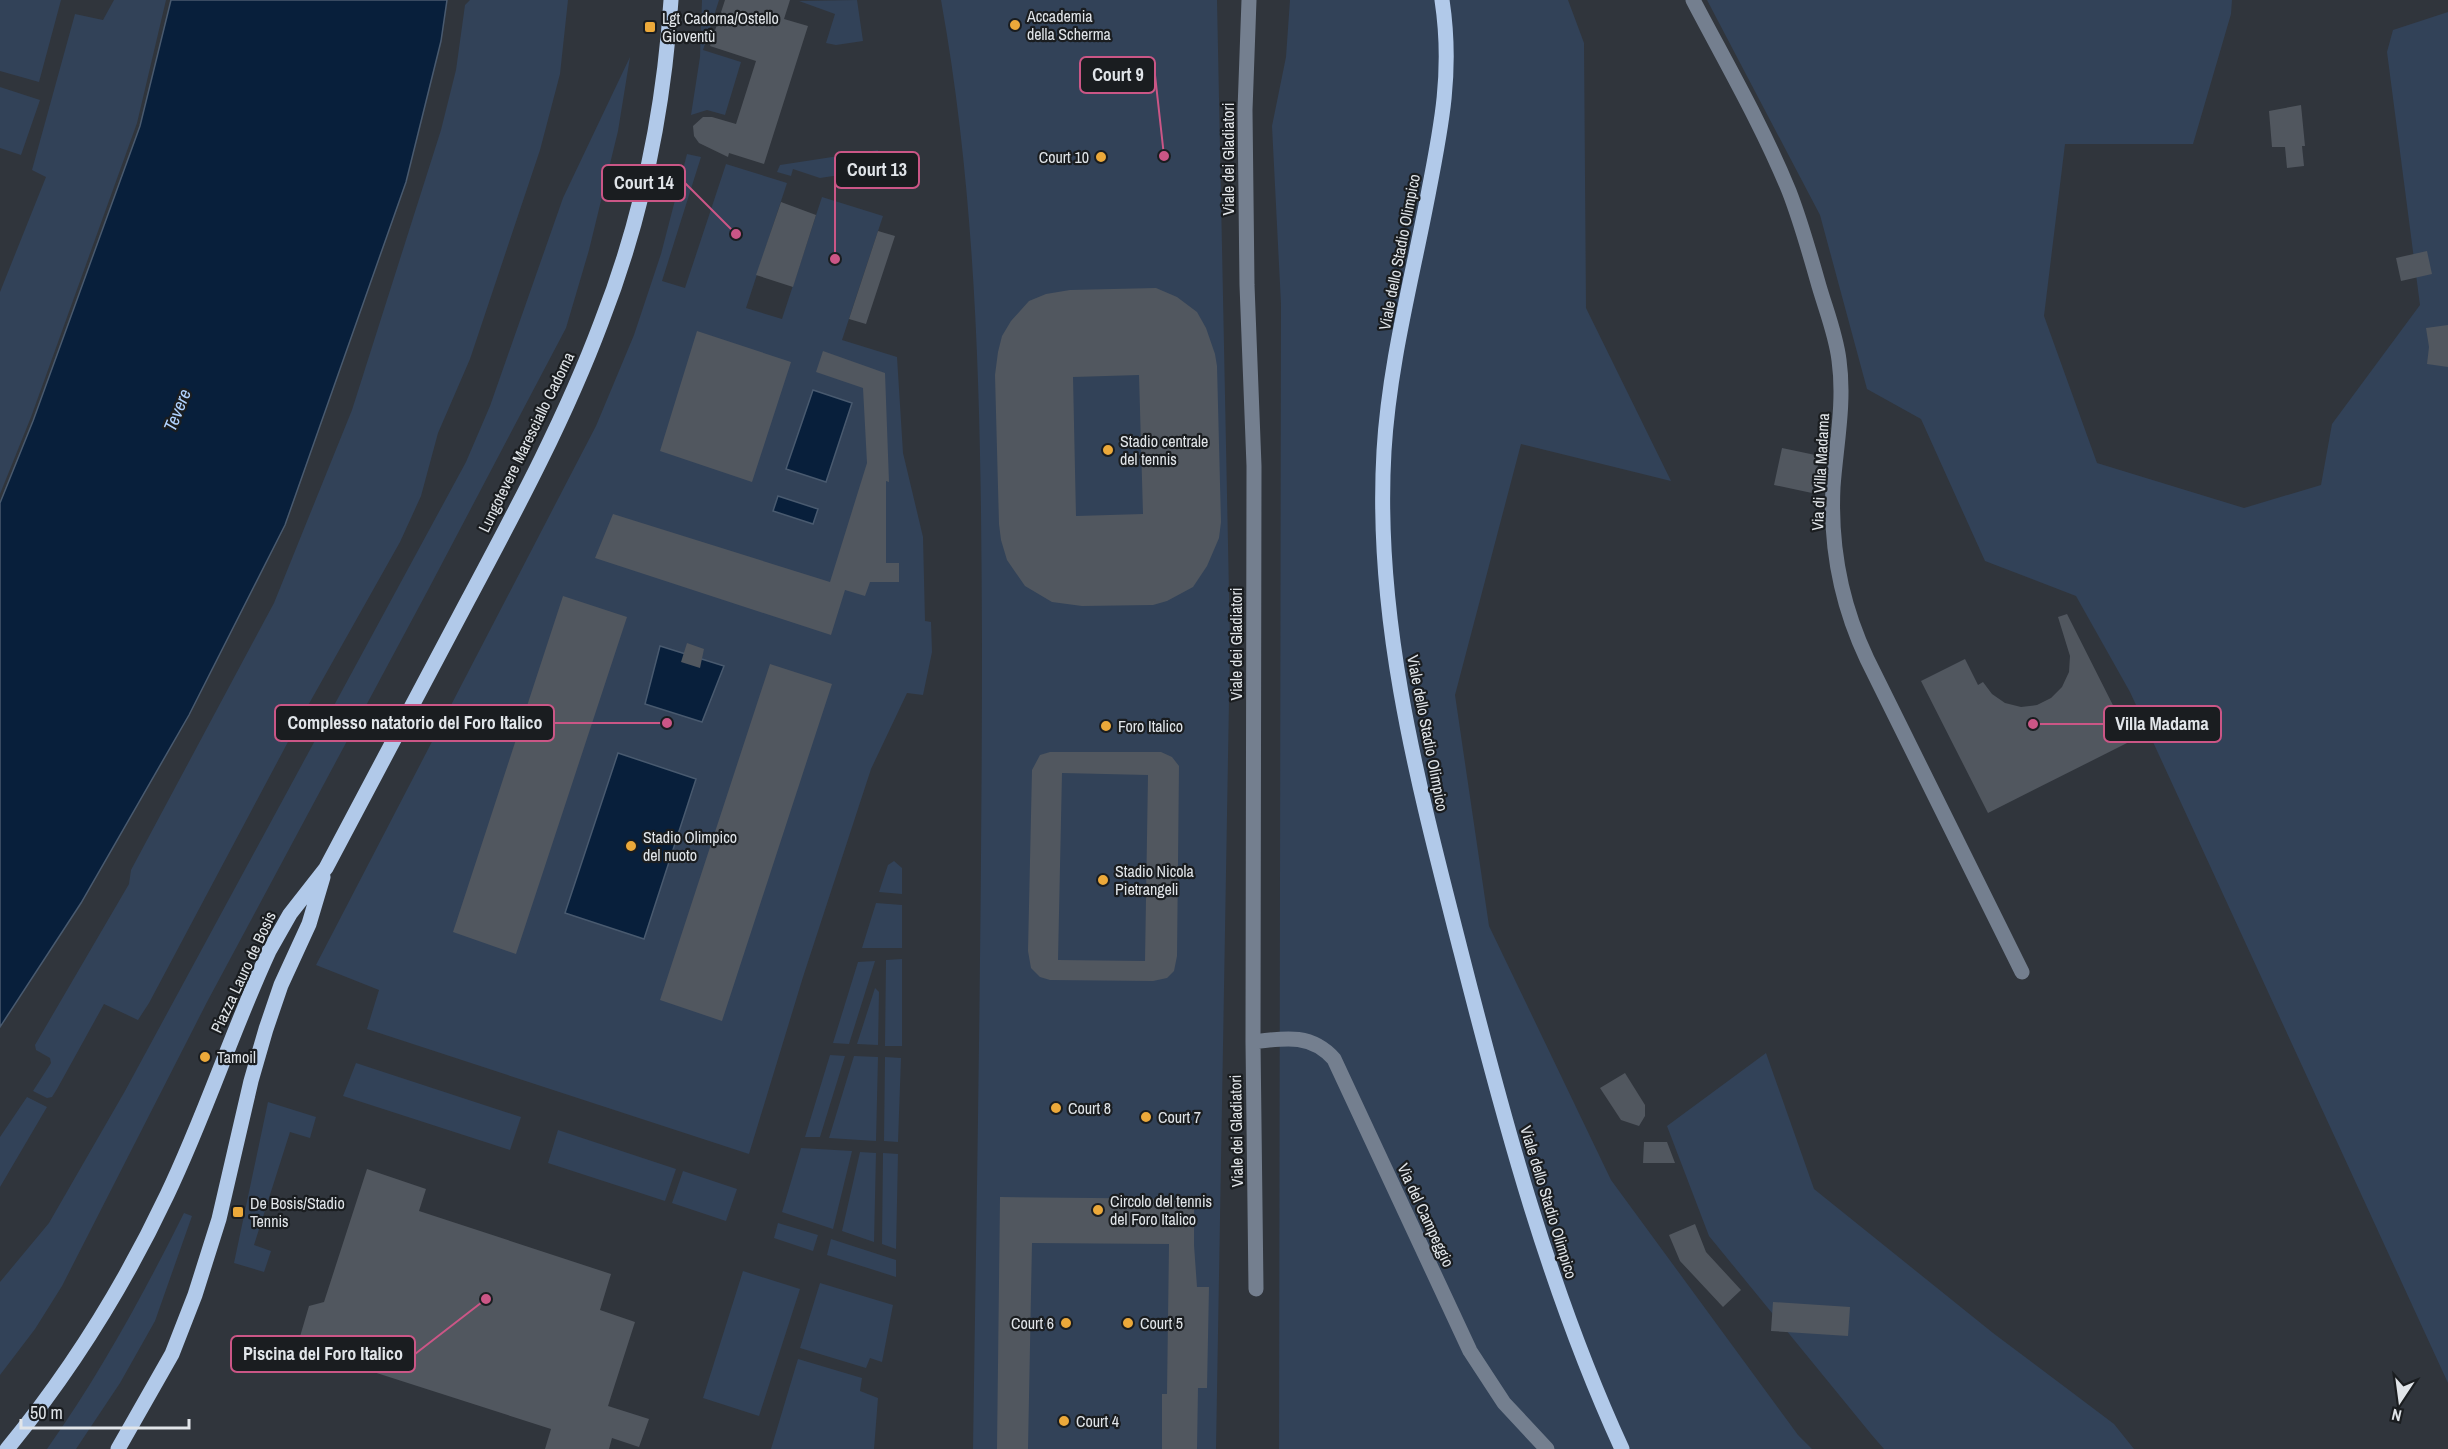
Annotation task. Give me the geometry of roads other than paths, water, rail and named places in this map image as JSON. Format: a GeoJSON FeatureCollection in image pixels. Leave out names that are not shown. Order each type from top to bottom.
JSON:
{"type":"FeatureCollection","features":[{"type":"Feature","properties":{"kind":"main road","name":"Lungotevere Maresciallo Cadorna"},"geometry":{"type":"LineString","coordinates":[[326,868],[514,512],[560,420],[602,322],[631,230],[650,153],[662,83],[671,0]]}},
{"type":"Feature","properties":{"kind":"main road","name":"Viale dello Stadio Olimpico"},"geometry":{"type":"LineString","coordinates":[[1442,0],[1448,61],[1444,108],[1401,332],[1387,414],[1384,448],[1384,529],[1395,663],[1417,782],[1478,1019],[1535,1223],[1569,1323],[1622,1449]]}},
{"type":"Feature","properties":{"kind":"main road","name":"Piazza Lauro de Bosis"},"geometry":{"type":"LineString","coordinates":[[7,1449],[54,1388],[93,1333],[110,1304],[167,1195],[269,951],[290,914],[326,868]]}},
{"type":"Feature","properties":{"kind":"main road"},"geometry":{"type":"LineString","coordinates":[[118,1449],[172,1354],[195,1295],[219,1220],[251,1081],[266,1029],[281,985],[309,924],[326,868]]}},
{"type":"Feature","properties":{"kind":"street","name":"Viale dei Gladiatori"},"geometry":{"type":"LineString","coordinates":[[1249,0],[1245,110],[1247,285],[1254,466],[1253,1042],[1256,1289]]}},
{"type":"Feature","properties":{"kind":"street","name":"Via di Villa Madama"},"geometry":{"type":"LineString","coordinates":[[1693,0],[1790,192],[1838,352],[1842,398],[1834,485],[1833,527],[1837,569],[1849,616],[1867,659],[2022,972]]}},
{"type":"Feature","properties":{"kind":"street","name":"Via del Campeggio"},"geometry":{"type":"LineString","coordinates":[[1253,1042],[1289,1038],[1306,1040],[1322,1048],[1334,1059],[1470,1351],[1504,1403],[1547,1449]]}},
{"type":"Feature","properties":{"kind":"water","name":"Tevere"},"geometry":{"type":"Polygon","coordinates":[[[171,0],[447,0],[441,41],[406,182],[285,525],[189,715],[81,903],[0,1027],[0,503],[33,421],[140,126],[171,0]]]}},
{"type":"Feature","properties":{"kind":"water"},"geometry":{"type":"Polygon","coordinates":[[[813,390],[852,403],[826,482],[786,469],[813,390]]]}},
{"type":"Feature","properties":{"kind":"water"},"geometry":{"type":"Polygon","coordinates":[[[778,496],[818,509],[813,524],[773,511],[778,496]]]}},
{"type":"Feature","properties":{"kind":"water"},"geometry":{"type":"Polygon","coordinates":[[[660,646],[724,666],[702,722],[645,704],[660,646]]]}},
{"type":"Feature","properties":{"kind":"water","name":"Stadio Olimpico del nuoto"},"geometry":{"type":"Polygon","coordinates":[[[618,753],[696,779],[644,939],[565,913],[618,753]]]}},
{"type":"Feature","properties":{"kind":"place","name":"Accademia della Scherma"},"geometry":{"type":"Point","coordinates":[1015,25]}},
{"type":"Feature","properties":{"kind":"place","name":"Lgt Cadorna/Ostello Gioventù"},"geometry":{"type":"Point","coordinates":[650,27]}},
{"type":"Feature","properties":{"kind":"place","name":"Court 9"},"geometry":{"type":"Point","coordinates":[1164,156]}},
{"type":"Feature","properties":{"kind":"place","name":"Court 10"},"geometry":{"type":"Point","coordinates":[1101,157]}},
{"type":"Feature","properties":{"kind":"place","name":"Court 14"},"geometry":{"type":"Point","coordinates":[736,234]}},
{"type":"Feature","properties":{"kind":"place","name":"Court 13"},"geometry":{"type":"Point","coordinates":[835,259]}},
{"type":"Feature","properties":{"kind":"place","name":"Stadio centrale del tennis"},"geometry":{"type":"Point","coordinates":[1108,450]}},
{"type":"Feature","properties":{"kind":"place","name":"Complesso natatorio del Foro Italico"},"geometry":{"type":"Point","coordinates":[667,723]}},
{"type":"Feature","properties":{"kind":"place","name":"Villa Madama"},"geometry":{"type":"Point","coordinates":[2033,724]}},
{"type":"Feature","properties":{"kind":"place","name":"Foro Italico"},"geometry":{"type":"Point","coordinates":[1106,726]}},
{"type":"Feature","properties":{"kind":"place","name":"Stadio Olimpico del nuoto"},"geometry":{"type":"Point","coordinates":[631,846]}},
{"type":"Feature","properties":{"kind":"place","name":"Stadio Nicola Pietrangeli"},"geometry":{"type":"Point","coordinates":[1103,880]}},
{"type":"Feature","properties":{"kind":"place","name":"Tamoil"},"geometry":{"type":"Point","coordinates":[205,1057]}},
{"type":"Feature","properties":{"kind":"place","name":"Court 8"},"geometry":{"type":"Point","coordinates":[1056,1108]}},
{"type":"Feature","properties":{"kind":"place","name":"Court 7"},"geometry":{"type":"Point","coordinates":[1146,1117]}},
{"type":"Feature","properties":{"kind":"place","name":"Circolo del tennis del Foro Italico"},"geometry":{"type":"Point","coordinates":[1098,1210]}},
{"type":"Feature","properties":{"kind":"place","name":"De Bosis/Stadio Tennis"},"geometry":{"type":"Point","coordinates":[238,1212]}},
{"type":"Feature","properties":{"kind":"place","name":"Piscina del Foro Italico"},"geometry":{"type":"Point","coordinates":[486,1299]}},
{"type":"Feature","properties":{"kind":"place","name":"Court 6"},"geometry":{"type":"Point","coordinates":[1066,1323]}},
{"type":"Feature","properties":{"kind":"place","name":"Court 5"},"geometry":{"type":"Point","coordinates":[1128,1323]}},
{"type":"Feature","properties":{"kind":"place","name":"Court 4"},"geometry":{"type":"Point","coordinates":[1064,1421]}}]}
